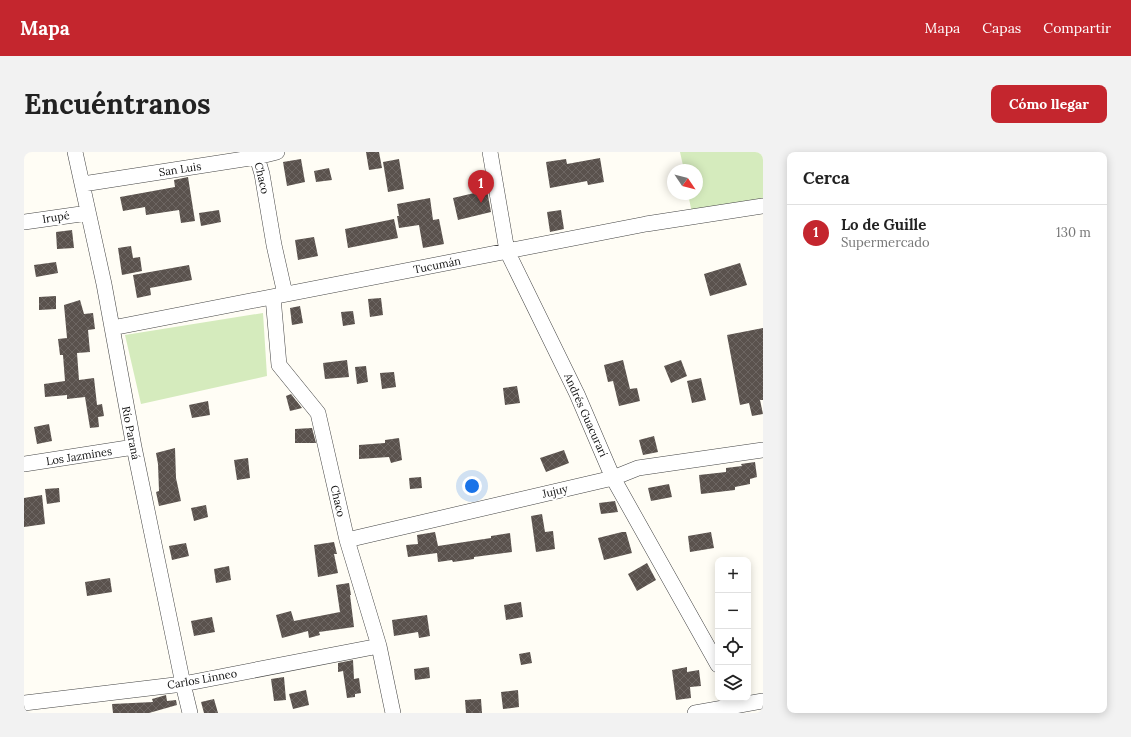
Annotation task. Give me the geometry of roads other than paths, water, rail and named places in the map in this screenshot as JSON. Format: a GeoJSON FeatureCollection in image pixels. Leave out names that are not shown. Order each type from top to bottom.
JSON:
{"type":"FeatureCollection","features":[{"type":"Feature","properties":{"kind":"street","name":"Río Paraná"},"geometry":{"type":"LineString","coordinates":[[75,152],[83,184],[112,328],[134,447],[182,684],[190,713]]}},
{"type":"Feature","properties":{"kind":"street","name":"San Luis"},"geometry":{"type":"LineString","coordinates":[[83,184],[257,157],[277,152]]}},
{"type":"Feature","properties":{"kind":"street","name":"Andrés Guacurarí"},"geometry":{"type":"LineString","coordinates":[[490,152],[507,251],[577,394],[613,478],[715,660]]}},
{"type":"Feature","properties":{"kind":"street","name":"Chaco"},"geometry":{"type":"LineString","coordinates":[[257,157],[262,174],[274,245],[279,296],[279,365],[318,413],[347,540],[378,646],[393,713]]}},
{"type":"Feature","properties":{"kind":"street","name":"Tucumán"},"geometry":{"type":"LineString","coordinates":[[112,328],[646,224],[763,206]]}},
{"type":"Feature","properties":{"kind":"street","name":"Irupé"},"geometry":{"type":"LineString","coordinates":[[24,222],[88,213]]}},
{"type":"Feature","properties":{"kind":"street","name":"Los Jazmines"},"geometry":{"type":"LineString","coordinates":[[24,464],[134,447]]}},
{"type":"Feature","properties":{"kind":"street","name":"Jujuy"},"geometry":{"type":"LineString","coordinates":[[347,540],[613,478],[638,468],[763,450]]}},
{"type":"Feature","properties":{"kind":"street","name":"Carlos Linneo"},"geometry":{"type":"LineString","coordinates":[[24,703],[182,684],[378,646]]}},
{"type":"Feature","properties":{"kind":"street"},"geometry":{"type":"LineString","coordinates":[[695,713],[763,701]]}},
{"type":"Feature","properties":{"kind":"place","name":"Lo de Guille"},"geometry":{"type":"Point","coordinates":[481,203]}}]}
